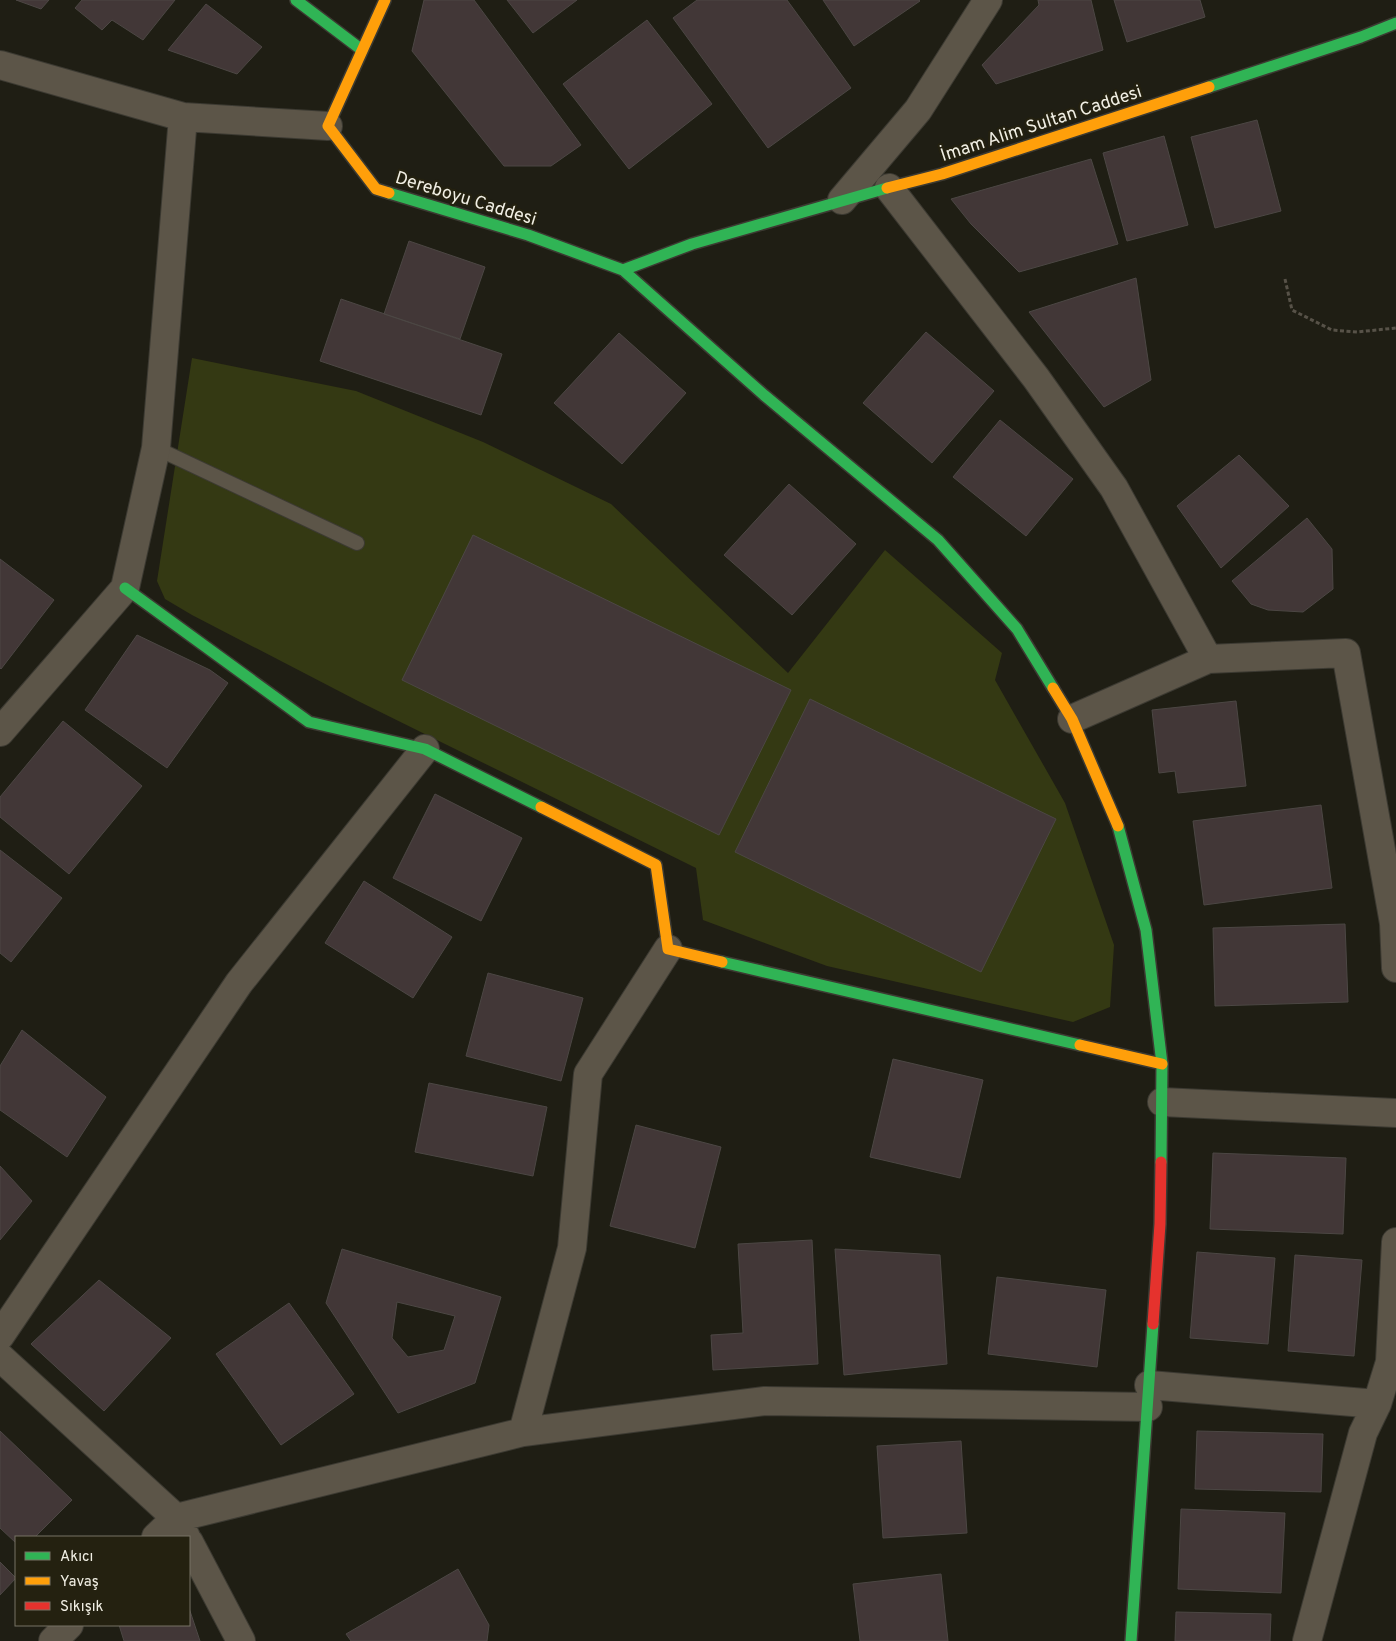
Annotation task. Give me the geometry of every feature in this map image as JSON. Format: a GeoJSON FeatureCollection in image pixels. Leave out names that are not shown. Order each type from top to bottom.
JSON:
{"type":"FeatureCollection","features":[{"type":"Feature","properties":{"kind":"street"},"geometry":{"type":"LineString","coordinates":[[296,0],[362,50]]}},
{"type":"Feature","properties":{"kind":"street"},"geometry":{"type":"LineString","coordinates":[[0,65],[183,117],[328,126],[385,0]]}},
{"type":"Feature","properties":{"kind":"street"},"geometry":{"type":"LineString","coordinates":[[842,200],[918,110],[988,0]]}},
{"type":"Feature","properties":{"kind":"street","name":"İmam Alim Sultan Caddesi"},"geometry":{"type":"LineString","coordinates":[[623,270],[692,244],[842,200],[942,174],[1352,40],[1396,23]]}},
{"type":"Feature","properties":{"kind":"street"},"geometry":{"type":"LineString","coordinates":[[0,732],[125,588],[156,448],[183,117]]}},
{"type":"Feature","properties":{"kind":"street","name":"Dereboyu Caddesi"},"geometry":{"type":"LineString","coordinates":[[328,126],[376,189],[528,235],[623,270]]}},
{"type":"Feature","properties":{"kind":"street"},"geometry":{"type":"LineString","coordinates":[[889,188],[1036,378],[1114,488],[1208,659]]}},
{"type":"Feature","properties":{"kind":"street"},"geometry":{"type":"LineString","coordinates":[[623,270],[764,395],[938,540],[1017,628],[1072,719],[1117,824],[1146,930],[1162,1064],[1160,1224],[1132,1641]]}},
{"type":"Feature","properties":{"kind":"street"},"geometry":{"type":"LineString","coordinates":[[125,588],[309,722],[425,749],[656,865],[668,949],[588,1074],[572,1248],[523,1432]]}},
{"type":"Feature","properties":{"kind":"street"},"geometry":{"type":"LineString","coordinates":[[1072,719],[1208,659],[1346,653],[1394,923],[1396,968]]}},
{"type":"Feature","properties":{"kind":"street"},"geometry":{"type":"LineString","coordinates":[[0,1336],[239,983],[425,749]]}},
{"type":"Feature","properties":{"kind":"street"},"geometry":{"type":"LineString","coordinates":[[668,949],[1162,1064]]}},
{"type":"Feature","properties":{"kind":"street"},"geometry":{"type":"LineString","coordinates":[[1162,1102],[1396,1113]]}},
{"type":"Feature","properties":{"kind":"street"},"geometry":{"type":"LineString","coordinates":[[1306,1641],[1363,1433],[1377,1404],[1393,1362],[1396,1242]]}},
{"type":"Feature","properties":{"kind":"street"},"geometry":{"type":"LineString","coordinates":[[0,1357],[181,1527]]}},
{"type":"Feature","properties":{"kind":"street"},"geometry":{"type":"LineString","coordinates":[[158,1536],[181,1527],[523,1432],[765,1401],[1148,1396],[1377,1404]]}},
{"type":"Feature","properties":{"kind":"street"},"geometry":{"type":"LineString","coordinates":[[190,1544],[241,1641]]}},
{"type":"Feature","properties":{"kind":"street"},"geometry":{"type":"LineString","coordinates":[[53,1641],[68,1626]]}},
{"type":"Feature","properties":{"kind":"lane"},"geometry":{"type":"LineString","coordinates":[[156,448],[357,543]]}},
{"type":"Feature","properties":{"kind":"path"},"geometry":{"type":"LineString","coordinates":[[1284,280],[1292,310],[1332,330],[1357,332],[1396,328]]}},
{"type":"Feature","properties":{"kind":"green space"},"geometry":{"type":"Polygon","coordinates":[[[192,358],[356,391],[483,442],[611,504],[788,673],[885,550],[1002,653],[995,680],[1065,803],[1114,945],[1110,1007],[1073,1022],[827,966],[703,920],[696,868],[358,701],[192,615],[165,599],[157,581],[192,358]]]}},
{"type":"Feature","properties":{"kind":"building"},"geometry":{"type":"Polygon","coordinates":[[[16,0],[49,0],[41,9],[16,0]]]}},
{"type":"Feature","properties":{"kind":"building"},"geometry":{"type":"Polygon","coordinates":[[[82,0],[175,0],[143,40],[112,20],[102,30],[75,8],[82,0]]]}},
{"type":"Feature","properties":{"kind":"building"},"geometry":{"type":"Polygon","coordinates":[[[424,0],[474,0],[581,145],[551,166],[504,166],[412,51],[424,0]]]}},
{"type":"Feature","properties":{"kind":"building"},"geometry":{"type":"Polygon","coordinates":[[[507,0],[577,0],[533,33],[507,0]]]}},
{"type":"Feature","properties":{"kind":"building"},"geometry":{"type":"Polygon","coordinates":[[[697,0],[787,0],[851,88],[768,148],[673,18],[697,0]]]}},
{"type":"Feature","properties":{"kind":"building"},"geometry":{"type":"Polygon","coordinates":[[[823,0],[919,0],[920,1],[854,46],[823,0]]]}},
{"type":"Feature","properties":{"kind":"building"},"geometry":{"type":"Polygon","coordinates":[[[1038,0],[1091,0],[1103,50],[996,84],[982,65],[1039,5],[1038,0]]]}},
{"type":"Feature","properties":{"kind":"building"},"geometry":{"type":"Polygon","coordinates":[[[1114,0],[1200,0],[1205,17],[1127,42],[1114,0]]]}},
{"type":"Feature","properties":{"kind":"building"},"geometry":{"type":"Polygon","coordinates":[[[206,4],[262,47],[237,74],[168,50],[206,4]]]}},
{"type":"Feature","properties":{"kind":"building"},"geometry":{"type":"Polygon","coordinates":[[[647,20],[712,104],[629,169],[563,84],[647,20]]]}},
{"type":"Feature","properties":{"kind":"building"},"geometry":{"type":"Polygon","coordinates":[[[1257,120],[1281,211],[1215,228],[1191,137],[1257,120]]]}},
{"type":"Feature","properties":{"kind":"building"},"geometry":{"type":"Polygon","coordinates":[[[1164,136],[1188,225],[1127,241],[1103,153],[1164,136]]]}},
{"type":"Feature","properties":{"kind":"building"},"geometry":{"type":"Polygon","coordinates":[[[1091,159],[1118,244],[1019,272],[971,224],[951,199],[1091,159]]]}},
{"type":"Feature","properties":{"kind":"building"},"geometry":{"type":"Polygon","coordinates":[[[409,241],[485,267],[460,339],[384,314],[409,241]]]}},
{"type":"Feature","properties":{"kind":"building"},"geometry":{"type":"Polygon","coordinates":[[[1136,278],[1151,380],[1104,407],[1029,312],[1136,278]]]}},
{"type":"Feature","properties":{"kind":"building"},"geometry":{"type":"Polygon","coordinates":[[[341,299],[502,354],[481,415],[320,361],[341,299]]]}},
{"type":"Feature","properties":{"kind":"building"},"geometry":{"type":"Polygon","coordinates":[[[926,332],[994,391],[932,463],[863,403],[926,332]]]}},
{"type":"Feature","properties":{"kind":"building"},"geometry":{"type":"Polygon","coordinates":[[[619,333],[686,393],[622,464],[554,403],[619,333]]]}},
{"type":"Feature","properties":{"kind":"building"},"geometry":{"type":"Polygon","coordinates":[[[1000,420],[1073,479],[1026,536],[953,477],[1000,420]]]}},
{"type":"Feature","properties":{"kind":"building"},"geometry":{"type":"Polygon","coordinates":[[[1239,455],[1289,506],[1221,568],[1177,506],[1239,455]]]}},
{"type":"Feature","properties":{"kind":"building"},"geometry":{"type":"Polygon","coordinates":[[[789,484],[856,544],[792,615],[724,555],[789,484]]]}},
{"type":"Feature","properties":{"kind":"building"},"geometry":{"type":"Polygon","coordinates":[[[1307,518],[1332,549],[1333,589],[1303,612],[1268,610],[1251,604],[1232,581],[1307,518]]]}},
{"type":"Feature","properties":{"kind":"building"},"geometry":{"type":"Polygon","coordinates":[[[473,535],[791,690],[719,835],[402,680],[473,535]]]}},
{"type":"Feature","properties":{"kind":"building"},"geometry":{"type":"Polygon","coordinates":[[[0,559],[54,600],[1,669],[0,668],[0,559]]]}},
{"type":"Feature","properties":{"kind":"building"},"geometry":{"type":"Polygon","coordinates":[[[137,635],[210,670],[228,683],[167,768],[85,710],[137,635]]]}},
{"type":"Feature","properties":{"kind":"building"},"geometry":{"type":"Polygon","coordinates":[[[810,699],[1056,819],[981,972],[735,852],[810,699]]]}},
{"type":"Feature","properties":{"kind":"building"},"geometry":{"type":"Polygon","coordinates":[[[1236,701],[1246,786],[1178,793],[1175,771],[1159,773],[1152,710],[1236,701]]]}},
{"type":"Feature","properties":{"kind":"building"},"geometry":{"type":"Polygon","coordinates":[[[63,721],[142,786],[69,874],[0,817],[0,797],[63,721]]]}},
{"type":"Feature","properties":{"kind":"building"},"geometry":{"type":"Polygon","coordinates":[[[435,794],[522,838],[481,921],[393,878],[435,794]]]}},
{"type":"Feature","properties":{"kind":"building"},"geometry":{"type":"Polygon","coordinates":[[[1321,805],[1332,888],[1204,905],[1193,821],[1321,805]]]}},
{"type":"Feature","properties":{"kind":"building"},"geometry":{"type":"Polygon","coordinates":[[[0,850],[62,898],[11,962],[0,953],[0,850]]]}},
{"type":"Feature","properties":{"kind":"building"},"geometry":{"type":"Polygon","coordinates":[[[364,881],[452,937],[413,998],[325,943],[364,881]]]}},
{"type":"Feature","properties":{"kind":"building"},"geometry":{"type":"Polygon","coordinates":[[[1345,924],[1348,1002],[1215,1006],[1213,928],[1345,924]]]}},
{"type":"Feature","properties":{"kind":"building"},"geometry":{"type":"Polygon","coordinates":[[[488,973],[583,998],[561,1081],[466,1056],[488,973]]]}},
{"type":"Feature","properties":{"kind":"building"},"geometry":{"type":"Polygon","coordinates":[[[22,1030],[106,1097],[67,1157],[0,1110],[0,1066],[22,1030]]]}},
{"type":"Feature","properties":{"kind":"building"},"geometry":{"type":"Polygon","coordinates":[[[893,1059],[983,1080],[960,1178],[870,1157],[893,1059]]]}},
{"type":"Feature","properties":{"kind":"building"},"geometry":{"type":"Polygon","coordinates":[[[429,1083],[547,1107],[533,1176],[415,1152],[429,1083]]]}},
{"type":"Feature","properties":{"kind":"building"},"geometry":{"type":"Polygon","coordinates":[[[636,1125],[721,1147],[695,1248],[610,1226],[636,1125]]]}},
{"type":"Feature","properties":{"kind":"building"},"geometry":{"type":"Polygon","coordinates":[[[1213,1153],[1346,1158],[1343,1234],[1210,1229],[1213,1153]]]}},
{"type":"Feature","properties":{"kind":"building"},"geometry":{"type":"Polygon","coordinates":[[[0,1166],[32,1201],[0,1240],[0,1166]]]}},
{"type":"Feature","properties":{"kind":"building"},"geometry":{"type":"Polygon","coordinates":[[[812,1240],[818,1364],[713,1370],[711,1335],[743,1333],[738,1244],[812,1240]]]}},
{"type":"Feature","properties":{"kind":"building"},"geometry":{"type":"Polygon","coordinates":[[[342,1249],[501,1297],[475,1383],[398,1413],[326,1303],[342,1249]],[[397,1302],[392,1338],[408,1357],[444,1350],[455,1316],[397,1302]]]}},
{"type":"Feature","properties":{"kind":"building"},"geometry":{"type":"Polygon","coordinates":[[[835,1249],[940,1255],[947,1364],[844,1375],[835,1249]]]}},
{"type":"Feature","properties":{"kind":"building"},"geometry":{"type":"Polygon","coordinates":[[[1197,1252],[1275,1258],[1268,1344],[1190,1338],[1197,1252]]]}},
{"type":"Feature","properties":{"kind":"building"},"geometry":{"type":"Polygon","coordinates":[[[1295,1255],[1362,1260],[1354,1356],[1288,1351],[1295,1255]]]}},
{"type":"Feature","properties":{"kind":"building"},"geometry":{"type":"Polygon","coordinates":[[[997,1277],[1106,1290],[1097,1367],[988,1354],[997,1277]]]}},
{"type":"Feature","properties":{"kind":"building"},"geometry":{"type":"Polygon","coordinates":[[[99,1280],[171,1338],[104,1411],[31,1344],[99,1280]]]}},
{"type":"Feature","properties":{"kind":"building"},"geometry":{"type":"Polygon","coordinates":[[[289,1303],[354,1394],[281,1445],[216,1354],[289,1303]]]}},
{"type":"Feature","properties":{"kind":"building"},"geometry":{"type":"Polygon","coordinates":[[[0,1431],[72,1500],[36,1536],[15,1536],[15,1542],[0,1528],[0,1431]]]}},
{"type":"Feature","properties":{"kind":"building"},"geometry":{"type":"Polygon","coordinates":[[[1197,1431],[1323,1434],[1321,1492],[1195,1489],[1197,1431]]]}},
{"type":"Feature","properties":{"kind":"building"},"geometry":{"type":"Polygon","coordinates":[[[961,1441],[967,1533],[883,1538],[877,1446],[961,1441]]]}},
{"type":"Feature","properties":{"kind":"building"},"geometry":{"type":"Polygon","coordinates":[[[1181,1509],[1285,1513],[1281,1593],[1178,1589],[1181,1509]]]}},
{"type":"Feature","properties":{"kind":"building"},"geometry":{"type":"Polygon","coordinates":[[[0,1562],[15,1579],[0,1595],[0,1562]]]}},
{"type":"Feature","properties":{"kind":"building"},"geometry":{"type":"Polygon","coordinates":[[[458,1569],[489,1625],[487,1641],[351,1641],[346,1634],[458,1569]]]}},
{"type":"Feature","properties":{"kind":"building"},"geometry":{"type":"Polygon","coordinates":[[[941,1574],[948,1641],[860,1641],[853,1584],[941,1574]]]}},
{"type":"Feature","properties":{"kind":"building"},"geometry":{"type":"Polygon","coordinates":[[[190,1611],[200,1641],[124,1641],[119,1626],[190,1626],[190,1611]]]}},
{"type":"Feature","properties":{"kind":"building"},"geometry":{"type":"Polygon","coordinates":[[[1176,1612],[1271,1614],[1270,1641],[1175,1641],[1176,1612]]]}},
{"type":"Feature","properties":{"kind":"traffic: fast"},"geometry":{"type":"LineString","coordinates":[[296,0],[362,50]]}},
{"type":"Feature","properties":{"kind":"traffic: fast"},"geometry":{"type":"LineString","coordinates":[[1209,87],[1361,37],[1396,23]]}},
{"type":"Feature","properties":{"kind":"traffic: fast"},"geometry":{"type":"LineString","coordinates":[[389,193],[528,235],[623,270],[692,244],[887,188]]}},
{"type":"Feature","properties":{"kind":"traffic: fast"},"geometry":{"type":"LineString","coordinates":[[623,270],[764,395],[938,540],[1017,629],[1053,688]]}},
{"type":"Feature","properties":{"kind":"traffic: fast"},"geometry":{"type":"LineString","coordinates":[[125,588],[309,722],[425,749],[541,807]]}},
{"type":"Feature","properties":{"kind":"traffic: fast"},"geometry":{"type":"LineString","coordinates":[[1118,826],[1146,930],[1162,1064],[1161,1162]]}},
{"type":"Feature","properties":{"kind":"traffic: fast"},"geometry":{"type":"LineString","coordinates":[[722,962],[1080,1045]]}},
{"type":"Feature","properties":{"kind":"traffic: fast"},"geometry":{"type":"LineString","coordinates":[[1131,1641],[1153,1324]]}},
{"type":"Feature","properties":{"kind":"traffic: slow"},"geometry":{"type":"LineString","coordinates":[[385,0],[328,126],[376,189],[389,193]]}},
{"type":"Feature","properties":{"kind":"traffic: slow"},"geometry":{"type":"LineString","coordinates":[[887,188],[942,174],[1209,87]]}},
{"type":"Feature","properties":{"kind":"traffic: slow"},"geometry":{"type":"LineString","coordinates":[[1053,688],[1072,719],[1118,826]]}},
{"type":"Feature","properties":{"kind":"traffic: slow"},"geometry":{"type":"LineString","coordinates":[[541,807],[656,865],[668,949],[722,962]]}},
{"type":"Feature","properties":{"kind":"traffic: slow"},"geometry":{"type":"LineString","coordinates":[[1080,1045],[1162,1064]]}},
{"type":"Feature","properties":{"kind":"traffic: jam"},"geometry":{"type":"LineString","coordinates":[[1153,1324],[1160,1224],[1161,1162]]}}]}
